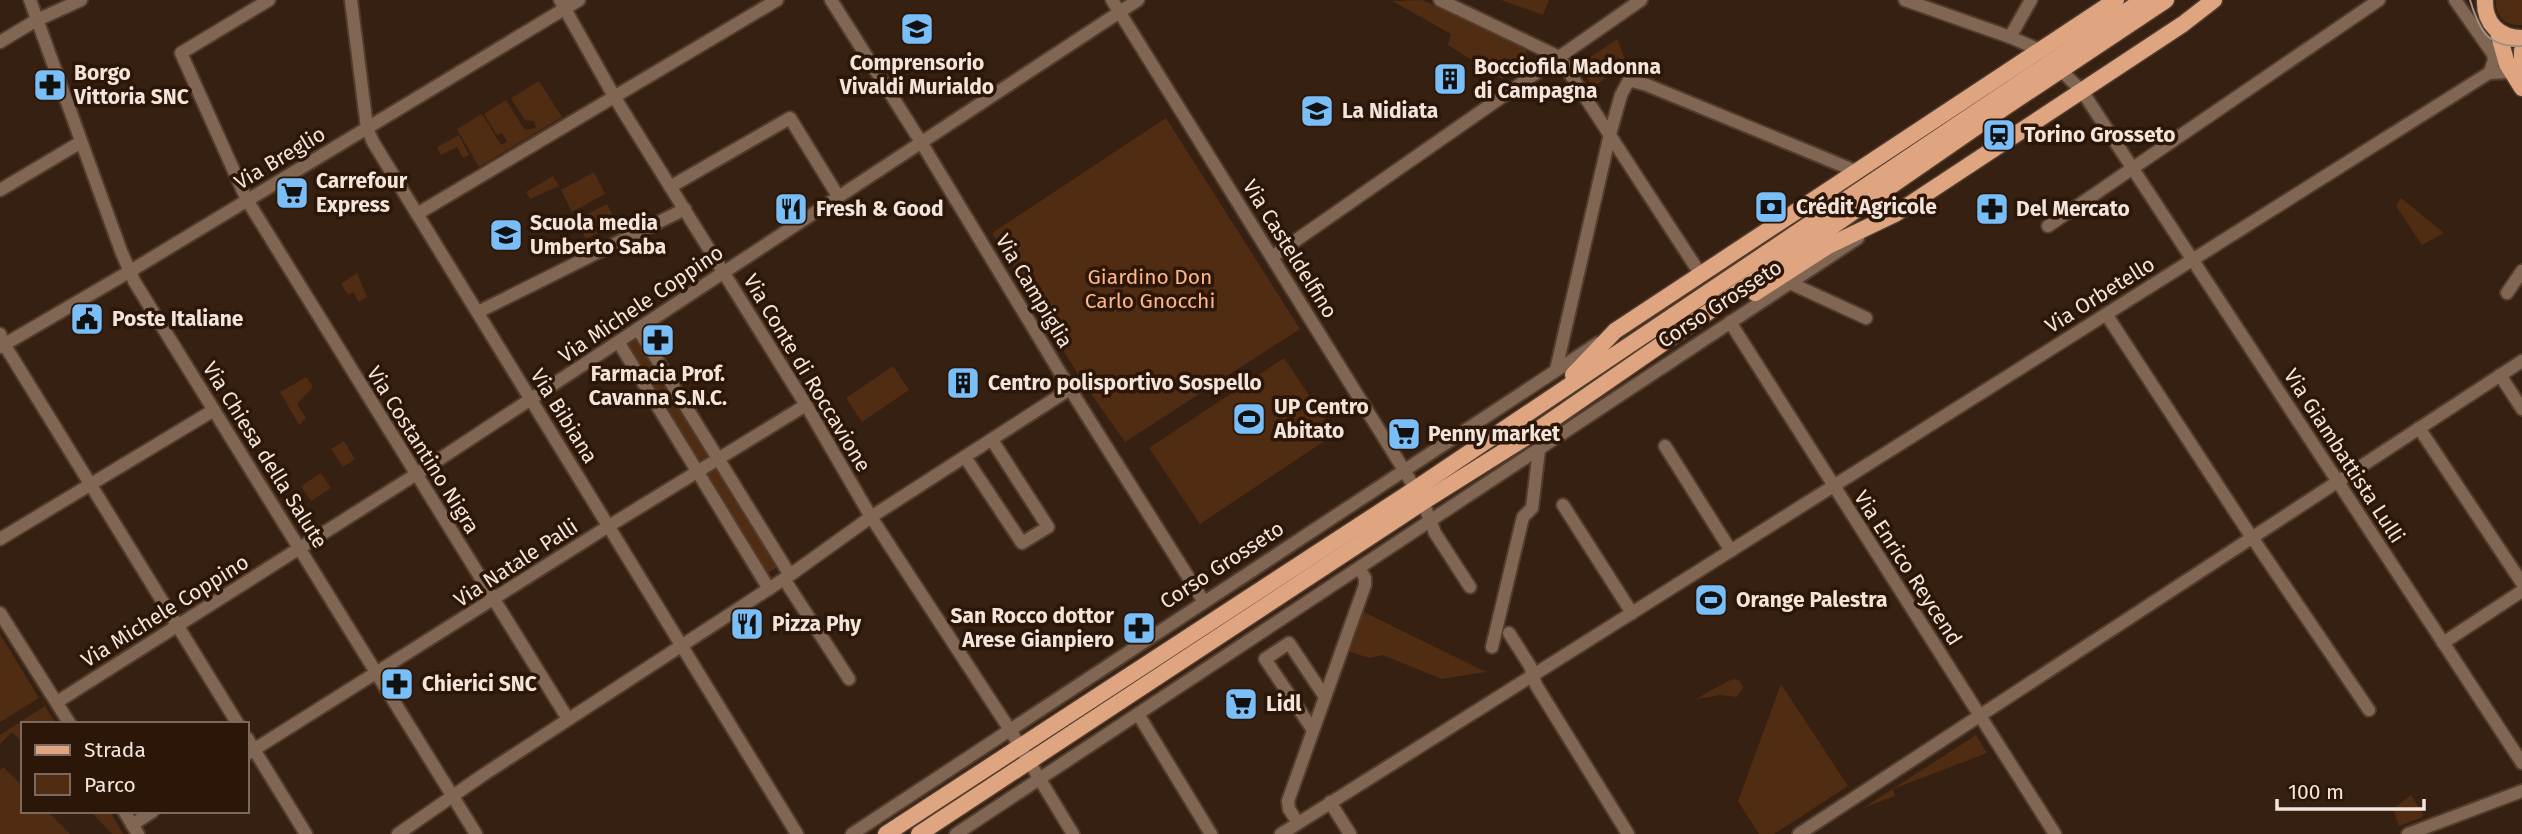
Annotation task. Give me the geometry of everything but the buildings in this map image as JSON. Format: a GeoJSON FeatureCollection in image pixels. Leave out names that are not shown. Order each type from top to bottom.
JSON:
{"type":"FeatureCollection","features":[{"type":"Feature","properties":{"kind":"main road","name":"Corso Grosseto"},"geometry":{"type":"LineString","coordinates":[[1537,430],[2051,60],[2116,0]]}},
{"type":"Feature","properties":{"kind":"main road"},"geometry":{"type":"LineString","coordinates":[[2051,60],[2143,0]]}},
{"type":"Feature","properties":{"kind":"main road"},"geometry":{"type":"LineString","coordinates":[[2051,60],[2166,0]]}},
{"type":"Feature","properties":{"kind":"main road","name":"Corso Grosseto"},"geometry":{"type":"LineString","coordinates":[[886,834],[1019,747],[1419,496],[1570,414],[1828,246],[1895,214],[2215,1]]}},
{"type":"Feature","properties":{"kind":"main road"},"geometry":{"type":"LineString","coordinates":[[2484,1],[2487,19],[2498,32],[2522,88]]}},
{"type":"Feature","properties":{"kind":"main road"},"geometry":{"type":"LineString","coordinates":[[2498,32],[2505,36],[2522,38]]}},
{"type":"Feature","properties":{"kind":"main road"},"geometry":{"type":"LineString","coordinates":[[2516,70],[2522,51]]}},
{"type":"Feature","properties":{"kind":"main road","name":"Corso Grosseto"},"geometry":{"type":"LineString","coordinates":[[1544,404],[1615,331],[2018,65],[2051,60]]}},
{"type":"Feature","properties":{"kind":"main road","name":"Corso Grosseto"},"geometry":{"type":"LineString","coordinates":[[919,834],[1419,496],[1544,404],[2051,60]]}},
{"type":"Feature","properties":{"kind":"street","name":"Via Chiesa della Salute"},"geometry":{"type":"LineString","coordinates":[[30,0],[129,271],[476,834]]}},
{"type":"Feature","properties":{"kind":"street"},"geometry":{"type":"LineString","coordinates":[[0,42],[37,20],[81,0]]}},
{"type":"Feature","properties":{"kind":"street","name":"Via Costantino Nigra"},"geometry":{"type":"LineString","coordinates":[[269,0],[181,53],[247,200],[568,719]]}},
{"type":"Feature","properties":{"kind":"street","name":"Via Bibiana"},"geometry":{"type":"LineString","coordinates":[[351,0],[367,128],[373,142],[797,834]]}},
{"type":"Feature","properties":{"kind":"street","name":"Via Breglio"},"geometry":{"type":"LineString","coordinates":[[1,342],[129,271],[367,128],[561,5],[579,0]]}},
{"type":"Feature","properties":{"kind":"street"},"geometry":{"type":"LineString","coordinates":[[417,214],[777,0]]}},
{"type":"Feature","properties":{"kind":"street","name":"Via Campiglia"},"geometry":{"type":"LineString","coordinates":[[831,0],[1204,602]]}},
{"type":"Feature","properties":{"kind":"street","name":"Via Casteldelfino"},"geometry":{"type":"LineString","coordinates":[[1112,0],[1404,470],[1430,521],[1470,586]]}},
{"type":"Feature","properties":{"kind":"street","name":"Via Michele Coppino"},"geometry":{"type":"LineString","coordinates":[[57,702],[416,475],[1138,0]]}},
{"type":"Feature","properties":{"kind":"street"},"geometry":{"type":"LineString","coordinates":[[1440,0],[1559,57],[1701,275]]}},
{"type":"Feature","properties":{"kind":"street"},"geometry":{"type":"LineString","coordinates":[[1272,257],[1641,0]]}},
{"type":"Feature","properties":{"kind":"street"},"geometry":{"type":"LineString","coordinates":[[1905,0],[1932,5],[2010,37],[2051,60]]}},
{"type":"Feature","properties":{"kind":"street"},"geometry":{"type":"LineString","coordinates":[[2010,37],[2031,0]]}},
{"type":"Feature","properties":{"kind":"street"},"geometry":{"type":"LineString","coordinates":[[2048,226],[2379,0]]}},
{"type":"Feature","properties":{"kind":"street"},"geometry":{"type":"LineString","coordinates":[[2455,0],[2490,48],[2494,60],[2490,72],[2516,70]]}},
{"type":"Feature","properties":{"kind":"street","name":"Via Conte di Roccavione"},"geometry":{"type":"LineString","coordinates":[[561,5],[615,98],[806,405],[871,517],[1010,730],[1073,834]]}},
{"type":"Feature","properties":{"kind":"street"},"geometry":{"type":"LineString","coordinates":[[2010,37],[2015,43],[2018,65]]}},
{"type":"Feature","properties":{"kind":"street","name":"Via Giambattista Lulli"},"geometry":{"type":"LineString","coordinates":[[2051,60],[2082,91],[2522,763]]}},
{"type":"Feature","properties":{"kind":"street","name":"Via Orbetello"},"geometry":{"type":"LineString","coordinates":[[1281,834],[2490,72]]}},
{"type":"Feature","properties":{"kind":"street"},"geometry":{"type":"LineString","coordinates":[[1556,370],[1610,134],[1621,96],[1629,80],[1858,172]]}},
{"type":"Feature","properties":{"kind":"street"},"geometry":{"type":"LineString","coordinates":[[670,187],[790,118],[838,196]]}},
{"type":"Feature","properties":{"kind":"street"},"geometry":{"type":"LineString","coordinates":[[0,190],[81,142]]}},
{"type":"Feature","properties":{"kind":"street"},"geometry":{"type":"LineString","coordinates":[[1823,157],[1839,174],[1840,184]]}},
{"type":"Feature","properties":{"kind":"street"},"geometry":{"type":"LineString","coordinates":[[478,312],[684,209]]}},
{"type":"Feature","properties":{"kind":"street","name":"Corso Grosseto"},"geometry":{"type":"LineString","coordinates":[[956,834],[1895,214]]}},
{"type":"Feature","properties":{"kind":"street"},"geometry":{"type":"LineString","coordinates":[[2507,293],[2522,271]]}},
{"type":"Feature","properties":{"kind":"street"},"geometry":{"type":"LineString","coordinates":[[1790,283],[1866,318]]}},
{"type":"Feature","properties":{"kind":"street"},"geometry":{"type":"LineString","coordinates":[[2106,314],[2369,710]]}},
{"type":"Feature","properties":{"kind":"street","name":"Via Enrico Reycend"},"geometry":{"type":"LineString","coordinates":[[1730,321],[2055,834]]}},
{"type":"Feature","properties":{"kind":"street"},"geometry":{"type":"LineString","coordinates":[[639,329],[849,678]]}},
{"type":"Feature","properties":{"kind":"street","name":"Corso Grosseto"},"geometry":{"type":"LineString","coordinates":[[852,834],[1615,331]]}},
{"type":"Feature","properties":{"kind":"street"},"geometry":{"type":"LineString","coordinates":[[1,342],[237,722]]}},
{"type":"Feature","properties":{"kind":"street"},"geometry":{"type":"LineString","coordinates":[[619,343],[769,589]]}},
{"type":"Feature","properties":{"kind":"street"},"geometry":{"type":"LineString","coordinates":[[1799,834],[2522,361]]}},
{"type":"Feature","properties":{"kind":"street"},"geometry":{"type":"LineString","coordinates":[[2500,375],[2522,409]]}},
{"type":"Feature","properties":{"kind":"street"},"geometry":{"type":"LineString","coordinates":[[398,834],[568,719],[787,577],[871,517],[1070,389]]}},
{"type":"Feature","properties":{"kind":"street","name":"Via Natale Palli"},"geometry":{"type":"LineString","coordinates":[[251,752],[806,405]]}},
{"type":"Feature","properties":{"kind":"street"},"geometry":{"type":"LineString","coordinates":[[0,540],[214,410]]}},
{"type":"Feature","properties":{"kind":"street"},"geometry":{"type":"LineString","coordinates":[[2419,428],[2522,583]]}},
{"type":"Feature","properties":{"kind":"street"},"geometry":{"type":"LineString","coordinates":[[965,457],[1022,543],[1048,527],[992,440]]}},
{"type":"Feature","properties":{"kind":"street"},"geometry":{"type":"LineString","coordinates":[[1665,446],[1731,551]]}},
{"type":"Feature","properties":{"kind":"street"},"geometry":{"type":"LineString","coordinates":[[1492,647],[1523,517],[1532,508],[1539,450]]}},
{"type":"Feature","properties":{"kind":"street"},"geometry":{"type":"LineString","coordinates":[[1563,505],[1632,613]]}},
{"type":"Feature","properties":{"kind":"street"},"geometry":{"type":"LineString","coordinates":[[1298,823],[1289,809],[1288,801],[1366,582],[1359,568]]}},
{"type":"Feature","properties":{"kind":"street"},"geometry":{"type":"LineString","coordinates":[[2443,643],[2522,591]]}},
{"type":"Feature","properties":{"kind":"street"},"geometry":{"type":"LineString","coordinates":[[0,613],[69,722]]}},
{"type":"Feature","properties":{"kind":"street"},"geometry":{"type":"LineString","coordinates":[[1509,633],[1536,685],[1628,834]]}},
{"type":"Feature","properties":{"kind":"street"},"geometry":{"type":"LineString","coordinates":[[1313,730],[1265,659],[1289,643],[1325,696]]}},
{"type":"Feature","properties":{"kind":"street"},"geometry":{"type":"LineString","coordinates":[[1138,714],[1211,834]]}},
{"type":"Feature","properties":{"kind":"street"},"geometry":{"type":"LineString","coordinates":[[251,752],[306,834]]}},
{"type":"Feature","properties":{"kind":"street"},"geometry":{"type":"LineString","coordinates":[[2408,834],[2522,791]]}},
{"type":"Feature","properties":{"kind":"street"},"geometry":{"type":"LineString","coordinates":[[1330,802],[1350,834]]}},
{"type":"Feature","properties":{"kind":"street"},"geometry":{"type":"LineString","coordinates":[[125,813],[135,829],[151,813]]}},
{"type":"Feature","properties":{"kind":"green space"},"geometry":{"type":"Polygon","coordinates":[[[1422,0],[1525,48],[1529,60],[1502,79],[1448,45],[1451,34],[1392,1],[1422,0]]]}},
{"type":"Feature","properties":{"kind":"green space"},"geometry":{"type":"Polygon","coordinates":[[[1501,0],[1549,0],[1543,15],[1501,0]]]}},
{"type":"Feature","properties":{"kind":"green space"},"geometry":{"type":"Polygon","coordinates":[[[2496,0],[2522,0],[2522,25],[2506,22],[2497,11],[2496,0]]]}},
{"type":"Feature","properties":{"kind":"green space"},"geometry":{"type":"Polygon","coordinates":[[[1617,39],[1627,64],[1593,87],[1579,65],[1617,39]]]}},
{"type":"Feature","properties":{"kind":"green space"},"geometry":{"type":"Polygon","coordinates":[[[539,81],[562,117],[479,167],[457,129],[482,114],[501,145],[507,142],[502,133],[497,135],[484,114],[506,100],[525,130],[536,128],[534,121],[525,120],[511,98],[539,81]]]}},
{"type":"Feature","properties":{"kind":"green space","name":"Giardino Don Carlo Gnocchi"},"geometry":{"type":"Polygon","coordinates":[[[1166,118],[1300,329],[1125,442],[1082,381],[992,233],[1166,118]]]}},
{"type":"Feature","properties":{"kind":"green space"},"geometry":{"type":"Polygon","coordinates":[[[459,135],[469,155],[463,158],[457,147],[441,155],[437,147],[459,135]]]}},
{"type":"Feature","properties":{"kind":"green space"},"geometry":{"type":"Polygon","coordinates":[[[594,172],[605,194],[572,212],[561,190],[594,172]]]}},
{"type":"Feature","properties":{"kind":"green space"},"geometry":{"type":"Polygon","coordinates":[[[553,176],[559,186],[530,199],[526,192],[553,176]]]}},
{"type":"Feature","properties":{"kind":"green space"},"geometry":{"type":"Polygon","coordinates":[[[2401,198],[2444,233],[2422,245],[2396,206],[2401,198]]]}},
{"type":"Feature","properties":{"kind":"green space"},"geometry":{"type":"Polygon","coordinates":[[[607,204],[617,223],[586,239],[576,220],[607,204]]]}},
{"type":"Feature","properties":{"kind":"green space"},"geometry":{"type":"Polygon","coordinates":[[[357,273],[367,297],[359,302],[353,292],[348,295],[341,284],[357,273]]]}},
{"type":"Feature","properties":{"kind":"green space"},"geometry":{"type":"Polygon","coordinates":[[[638,329],[782,564],[762,577],[619,343],[638,329]]]}},
{"type":"Feature","properties":{"kind":"green space"},"geometry":{"type":"Polygon","coordinates":[[[1284,358],[1335,434],[1200,524],[1149,448],[1284,358]]]}},
{"type":"Feature","properties":{"kind":"green space"},"geometry":{"type":"Polygon","coordinates":[[[893,366],[909,390],[862,422],[846,398],[893,366]]]}},
{"type":"Feature","properties":{"kind":"green space"},"geometry":{"type":"Polygon","coordinates":[[[306,377],[313,387],[297,404],[306,418],[299,425],[280,392],[306,377]]]}},
{"type":"Feature","properties":{"kind":"green space"},"geometry":{"type":"Polygon","coordinates":[[[344,441],[355,459],[343,467],[331,449],[344,441]]]}},
{"type":"Feature","properties":{"kind":"green space"},"geometry":{"type":"Polygon","coordinates":[[[321,473],[331,488],[311,501],[301,486],[321,473]]]}},
{"type":"Feature","properties":{"kind":"green space"},"geometry":{"type":"Polygon","coordinates":[[[1362,611],[1486,672],[1441,679],[1383,655],[1369,658],[1342,649],[1362,611]]]}},
{"type":"Feature","properties":{"kind":"green space"},"geometry":{"type":"Polygon","coordinates":[[[0,634],[39,698],[0,722],[0,634]]]}},
{"type":"Feature","properties":{"kind":"green space"},"geometry":{"type":"Polygon","coordinates":[[[1728,681],[1740,681],[1743,688],[1737,697],[1720,695],[1696,699],[1728,681]]]}},
{"type":"Feature","properties":{"kind":"green space"},"geometry":{"type":"Polygon","coordinates":[[[1781,684],[1848,786],[1774,834],[1759,834],[1738,801],[1781,684]]]}},
{"type":"Feature","properties":{"kind":"green space"},"geometry":{"type":"Polygon","coordinates":[[[45,706],[55,722],[21,722],[21,741],[12,732],[0,744],[0,735],[45,706]]]}},
{"type":"Feature","properties":{"kind":"green space"},"geometry":{"type":"Polygon","coordinates":[[[1976,735],[1987,753],[1893,789],[1895,796],[1863,808],[1976,735]]]}},
{"type":"Feature","properties":{"kind":"green space"},"geometry":{"type":"Polygon","coordinates":[[[3,767],[21,784],[21,813],[49,813],[70,834],[0,834],[0,770],[3,767]]]}},
{"type":"Feature","properties":{"kind":"green space"},"geometry":{"type":"Polygon","coordinates":[[[2411,795],[2423,817],[2399,826],[2393,809],[2411,795]]]}},
{"type":"Feature","properties":{"kind":"green space"},"geometry":{"type":"Polygon","coordinates":[[[92,813],[111,813],[123,834],[112,834],[92,813]]]}},
{"type":"Feature","properties":{"kind":"tram line"},"geometry":{"type":"LineString","coordinates":[[2470,0],[2486,35],[2500,44],[2522,46]]}},
{"type":"Feature","properties":{"kind":"place","name":"Comprensorio Vivaldi Murialdo"},"geometry":{"type":"Point","coordinates":[917,29]}},
{"type":"Feature","properties":{"kind":"place","name":"Bocciofila Madonna di Campagna"},"geometry":{"type":"Point","coordinates":[1450,79]}},
{"type":"Feature","properties":{"kind":"place","name":"Borgo Vittoria SNC"},"geometry":{"type":"Point","coordinates":[50,85]}},
{"type":"Feature","properties":{"kind":"place","name":"La Nidiata"},"geometry":{"type":"Point","coordinates":[1317,111]}},
{"type":"Feature","properties":{"kind":"place","name":"Torino Grosseto"},"geometry":{"type":"Point","coordinates":[1999,135]}},
{"type":"Feature","properties":{"kind":"place","name":"Carrefour Express"},"geometry":{"type":"Point","coordinates":[292,193]}},
{"type":"Feature","properties":{"kind":"place","name":"Crédit Agricole"},"geometry":{"type":"Point","coordinates":[1771,207]}},
{"type":"Feature","properties":{"kind":"place","name":"Fresh & Good"},"geometry":{"type":"Point","coordinates":[791,209]}},
{"type":"Feature","properties":{"kind":"place","name":"Del Mercato"},"geometry":{"type":"Point","coordinates":[1992,209]}},
{"type":"Feature","properties":{"kind":"place","name":"Scuola media Umberto Saba"},"geometry":{"type":"Point","coordinates":[506,235]}},
{"type":"Feature","properties":{"kind":"place","name":"Poste Italiane"},"geometry":{"type":"Point","coordinates":[87,319]}},
{"type":"Feature","properties":{"kind":"place","name":"Farmacia Prof. Cavanna S.N.C."},"geometry":{"type":"Point","coordinates":[658,340]}},
{"type":"Feature","properties":{"kind":"place","name":"Centro polisportivo Sospello"},"geometry":{"type":"Point","coordinates":[963,383]}},
{"type":"Feature","properties":{"kind":"place","name":"UP Centro Abitato"},"geometry":{"type":"Point","coordinates":[1249,419]}},
{"type":"Feature","properties":{"kind":"place","name":"Penny market"},"geometry":{"type":"Point","coordinates":[1404,434]}},
{"type":"Feature","properties":{"kind":"place","name":"Orange Palestra"},"geometry":{"type":"Point","coordinates":[1711,600]}},
{"type":"Feature","properties":{"kind":"place","name":"Pizza Phy"},"geometry":{"type":"Point","coordinates":[747,624]}},
{"type":"Feature","properties":{"kind":"place","name":"San Rocco dottor Arese Gianpiero"},"geometry":{"type":"Point","coordinates":[1139,628]}},
{"type":"Feature","properties":{"kind":"place","name":"Chierici SNC"},"geometry":{"type":"Point","coordinates":[397,684]}},
{"type":"Feature","properties":{"kind":"place","name":"Lidl"},"geometry":{"type":"Point","coordinates":[1241,704]}}]}
